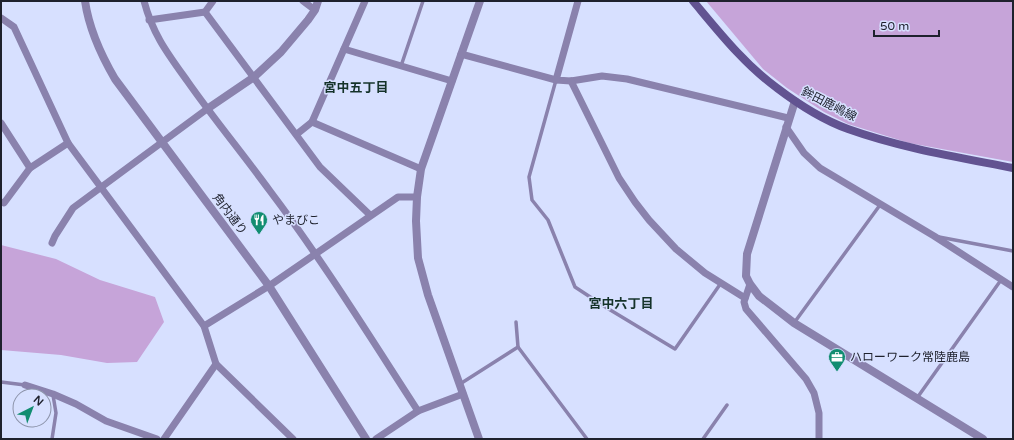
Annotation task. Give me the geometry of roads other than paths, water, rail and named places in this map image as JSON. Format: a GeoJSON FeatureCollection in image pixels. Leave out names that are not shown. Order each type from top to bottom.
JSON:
{"type":"FeatureCollection","features":[{"type":"Feature","properties":{"kind":"main road","name":"鉾田鹿嶋線"},"geometry":{"type":"LineString","coordinates":[[693,1],[732,47],[776,88],[822,116],[847,129],[905,147],[1013,168]]}},
{"type":"Feature","properties":{"kind":"street","name":"角内通り"},"geometry":{"type":"LineString","coordinates":[[85,1],[87,15],[101,56],[115,79],[268,286],[366,439]]}},
{"type":"Feature","properties":{"kind":"street"},"geometry":{"type":"LineString","coordinates":[[144,1],[149,20],[161,44],[207,109],[270,190],[316,253],[418,411]]}},
{"type":"Feature","properties":{"kind":"street"},"geometry":{"type":"LineString","coordinates":[[149,20],[205,12],[213,1]]}},
{"type":"Feature","properties":{"kind":"street"},"geometry":{"type":"LineString","coordinates":[[303,1],[314,10]]}},
{"type":"Feature","properties":{"kind":"street"},"geometry":{"type":"LineString","coordinates":[[52,243],[73,208],[207,109],[254,77],[281,52],[308,20],[318,1]]}},
{"type":"Feature","properties":{"kind":"street"},"geometry":{"type":"LineString","coordinates":[[297,134],[312,122],[365,1]]}},
{"type":"Feature","properties":{"kind":"street"},"geometry":{"type":"LineString","coordinates":[[479,439],[428,295],[418,258],[416,221],[417,197],[421,169],[460,54],[480,1]]}},
{"type":"Feature","properties":{"kind":"street"},"geometry":{"type":"LineString","coordinates":[[556,80],[578,1]]}},
{"type":"Feature","properties":{"kind":"street"},"geometry":{"type":"LineString","coordinates":[[205,12],[320,167],[370,215]]}},
{"type":"Feature","properties":{"kind":"street"},"geometry":{"type":"LineString","coordinates":[[1,18],[14,27],[68,144],[204,326],[216,364],[292,439]]}},
{"type":"Feature","properties":{"kind":"street"},"geometry":{"type":"LineString","coordinates":[[344,49],[452,81]]}},
{"type":"Feature","properties":{"kind":"street"},"geometry":{"type":"LineString","coordinates":[[460,54],[556,80],[572,81],[602,76],[627,79],[788,118]]}},
{"type":"Feature","properties":{"kind":"street"},"geometry":{"type":"LineString","coordinates":[[572,81],[619,178],[649,220],[676,249],[706,273],[745,298]]}},
{"type":"Feature","properties":{"kind":"street"},"geometry":{"type":"LineString","coordinates":[[795,100],[788,118],[747,254],[746,276],[750,284],[759,296],[794,323],[983,439]]}},
{"type":"Feature","properties":{"kind":"street"},"geometry":{"type":"LineString","coordinates":[[312,122],[421,169]]}},
{"type":"Feature","properties":{"kind":"street"},"geometry":{"type":"LineString","coordinates":[[1,123],[30,168]]}},
{"type":"Feature","properties":{"kind":"street"},"geometry":{"type":"LineString","coordinates":[[786,127],[804,153],[820,168],[934,236],[1013,287]]}},
{"type":"Feature","properties":{"kind":"street"},"geometry":{"type":"LineString","coordinates":[[1,202],[4,203],[30,168],[68,144]]}},
{"type":"Feature","properties":{"kind":"street"},"geometry":{"type":"LineString","coordinates":[[204,326],[268,286],[398,197],[417,197]]}},
{"type":"Feature","properties":{"kind":"street"},"geometry":{"type":"LineString","coordinates":[[750,284],[744,302],[746,309],[806,379],[814,393],[819,414],[819,439]]}},
{"type":"Feature","properties":{"kind":"street"},"geometry":{"type":"LineString","coordinates":[[164,439],[216,364]]}},
{"type":"Feature","properties":{"kind":"street"},"geometry":{"type":"LineString","coordinates":[[25,385],[53,394],[76,404],[106,421],[157,439]]}},
{"type":"Feature","properties":{"kind":"street"},"geometry":{"type":"LineString","coordinates":[[376,439],[418,411],[463,394]]}},
{"type":"Feature","properties":{"kind":"lane"},"geometry":{"type":"LineString","coordinates":[[402,66],[423,1]]}},
{"type":"Feature","properties":{"kind":"lane"},"geometry":{"type":"LineString","coordinates":[[556,80],[530,177],[532,200],[548,220],[575,287],[675,350],[721,283]]}},
{"type":"Feature","properties":{"kind":"lane"},"geometry":{"type":"LineString","coordinates":[[794,323],[880,205]]}},
{"type":"Feature","properties":{"kind":"lane"},"geometry":{"type":"LineString","coordinates":[[934,236],[1013,251]]}},
{"type":"Feature","properties":{"kind":"lane"},"geometry":{"type":"LineString","coordinates":[[916,399],[1001,280]]}},
{"type":"Feature","properties":{"kind":"lane"},"geometry":{"type":"LineString","coordinates":[[516,322],[518,347],[587,439]]}},
{"type":"Feature","properties":{"kind":"lane"},"geometry":{"type":"LineString","coordinates":[[460,385],[518,347]]}},
{"type":"Feature","properties":{"kind":"lane"},"geometry":{"type":"LineString","coordinates":[[1,382],[25,385]]}},
{"type":"Feature","properties":{"kind":"lane"},"geometry":{"type":"LineString","coordinates":[[52,439],[56,413],[53,394]]}},
{"type":"Feature","properties":{"kind":"lane"},"geometry":{"type":"LineString","coordinates":[[702,439],[727,404]]}},
{"type":"Feature","properties":{"kind":"place","name":"やまびこ"},"geometry":{"type":"Point","coordinates":[259,235]}},
{"type":"Feature","properties":{"kind":"place","name":"ハローワーク常陸鹿島"},"geometry":{"type":"Point","coordinates":[837,372]}},
{"type":"Feature","properties":{"kind":"district","name":"宮中五丁目"},"geometry":{"type":"Point","coordinates":[356,88]}},
{"type":"Feature","properties":{"kind":"district","name":"宮中六丁目"},"geometry":{"type":"Point","coordinates":[621,304]}}]}
